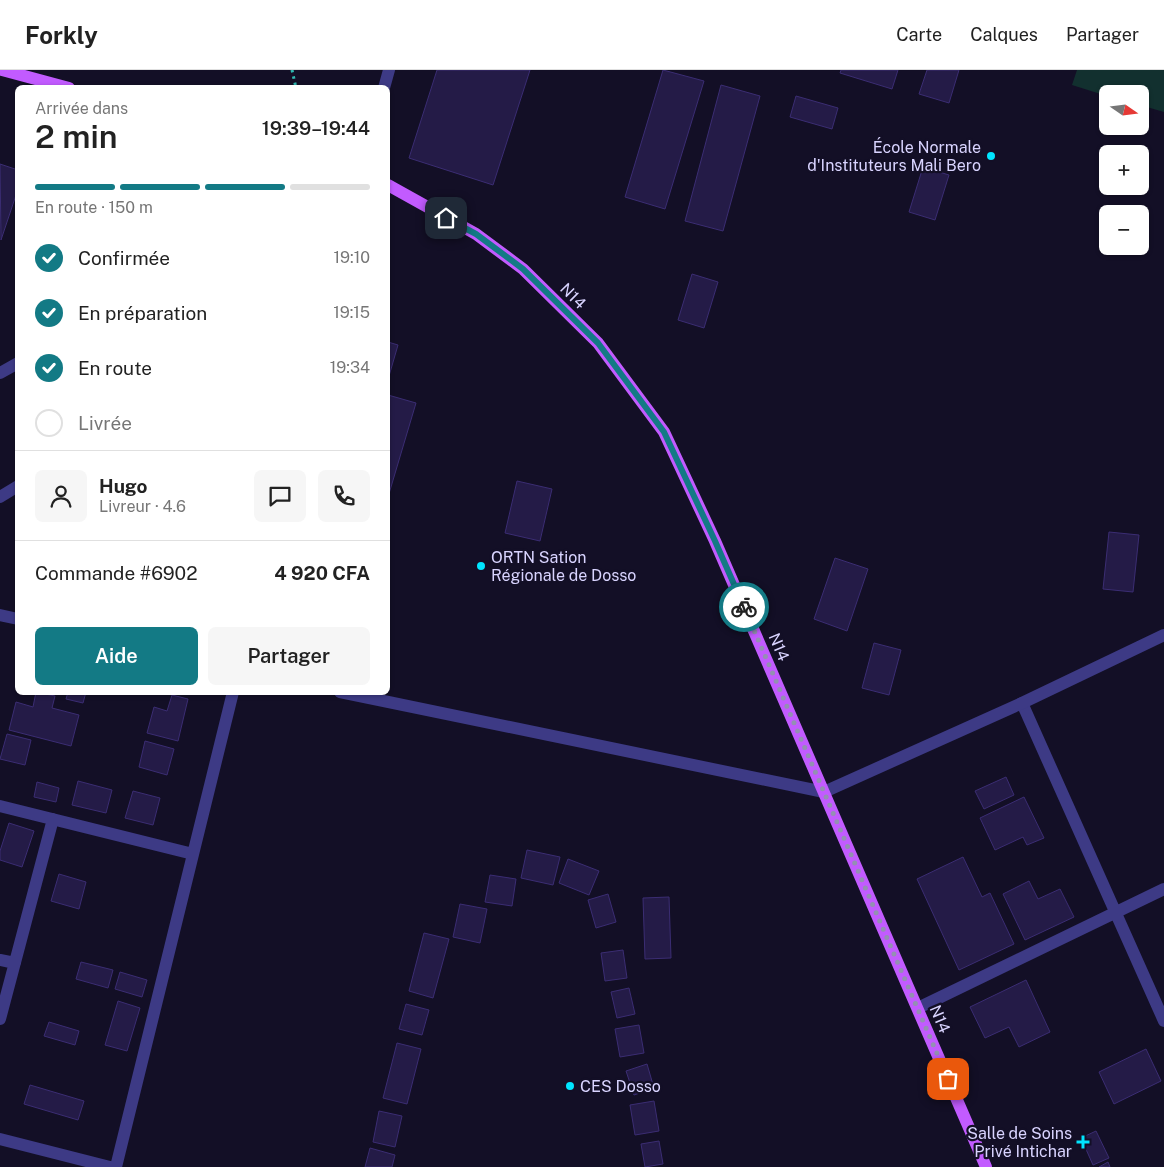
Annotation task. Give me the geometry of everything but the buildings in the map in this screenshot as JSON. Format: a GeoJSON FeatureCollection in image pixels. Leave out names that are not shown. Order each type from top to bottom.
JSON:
{"type":"FeatureCollection","features":[{"type":"Feature","properties":{"kind":"main road"},"geometry":{"type":"LineString","coordinates":[[2,70],[58,85]]}},
{"type":"Feature","properties":{"kind":"main road","name":"N14"},"geometry":{"type":"LineString","coordinates":[[390,186],[476,234],[523,269],[598,343],[664,432],[715,541],[986,1167]]}},
{"type":"Feature","properties":{"kind":"street"},"geometry":{"type":"LineString","coordinates":[[385,85],[389,70]]}},
{"type":"Feature","properties":{"kind":"street"},"geometry":{"type":"LineString","coordinates":[[0,372],[15,364]]}},
{"type":"Feature","properties":{"kind":"street"},"geometry":{"type":"LineString","coordinates":[[0,497],[15,488]]}},
{"type":"Feature","properties":{"kind":"street"},"geometry":{"type":"LineString","coordinates":[[0,615],[15,618]]}},
{"type":"Feature","properties":{"kind":"street"},"geometry":{"type":"LineString","coordinates":[[355,695],[824,792],[1022,703],[1164,636]]}},
{"type":"Feature","properties":{"kind":"street"},"geometry":{"type":"LineString","coordinates":[[116,1167],[231,695]]}},
{"type":"Feature","properties":{"kind":"street"},"geometry":{"type":"LineString","coordinates":[[1022,703],[1164,1021]]}},
{"type":"Feature","properties":{"kind":"street"},"geometry":{"type":"LineString","coordinates":[[0,806],[193,854]]}},
{"type":"Feature","properties":{"kind":"street"},"geometry":{"type":"LineString","coordinates":[[0,1019],[53,819]]}},
{"type":"Feature","properties":{"kind":"street"},"geometry":{"type":"LineString","coordinates":[[918,1008],[1164,889]]}},
{"type":"Feature","properties":{"kind":"street"},"geometry":{"type":"LineString","coordinates":[[0,960],[15,963]]}},
{"type":"Feature","properties":{"kind":"street"},"geometry":{"type":"LineString","coordinates":[[0,1139],[110,1167]]}},
{"type":"Feature","properties":{"kind":"path"},"geometry":{"type":"LineString","coordinates":[[292,70],[295,85]]}},
{"type":"Feature","properties":{"kind":"green space"},"geometry":{"type":"Polygon","coordinates":[[[1077,70],[1164,70],[1164,112],[1149,108],[1149,85],[1099,85],[1099,93],[1072,85],[1077,70]]]}},
{"type":"Feature","properties":{"kind":"way so far"},"geometry":{"type":"LineString","coordinates":[[744,607],[948,1079]]}},
{"type":"Feature","properties":{"kind":"place","name":"École Normale d'Instituteurs Mali Bero"},"geometry":{"type":"Point","coordinates":[991,156]}},
{"type":"Feature","properties":{"kind":"place","name":"ORTN Sation Régionale de Dosso"},"geometry":{"type":"Point","coordinates":[481,566]}},
{"type":"Feature","properties":{"kind":"place","name":"CES Dosso"},"geometry":{"type":"Point","coordinates":[570,1086]}},
{"type":"Feature","properties":{"kind":"place","name":"Salle de Soins Privé Intichar"},"geometry":{"type":"Point","coordinates":[1083,1142]}},
{"type":"Feature","properties":{"kind":"route"},"geometry":{"type":"LineString","coordinates":[[446,218],[476,234],[523,269],[598,343],[664,432],[744,607]]}}]}
